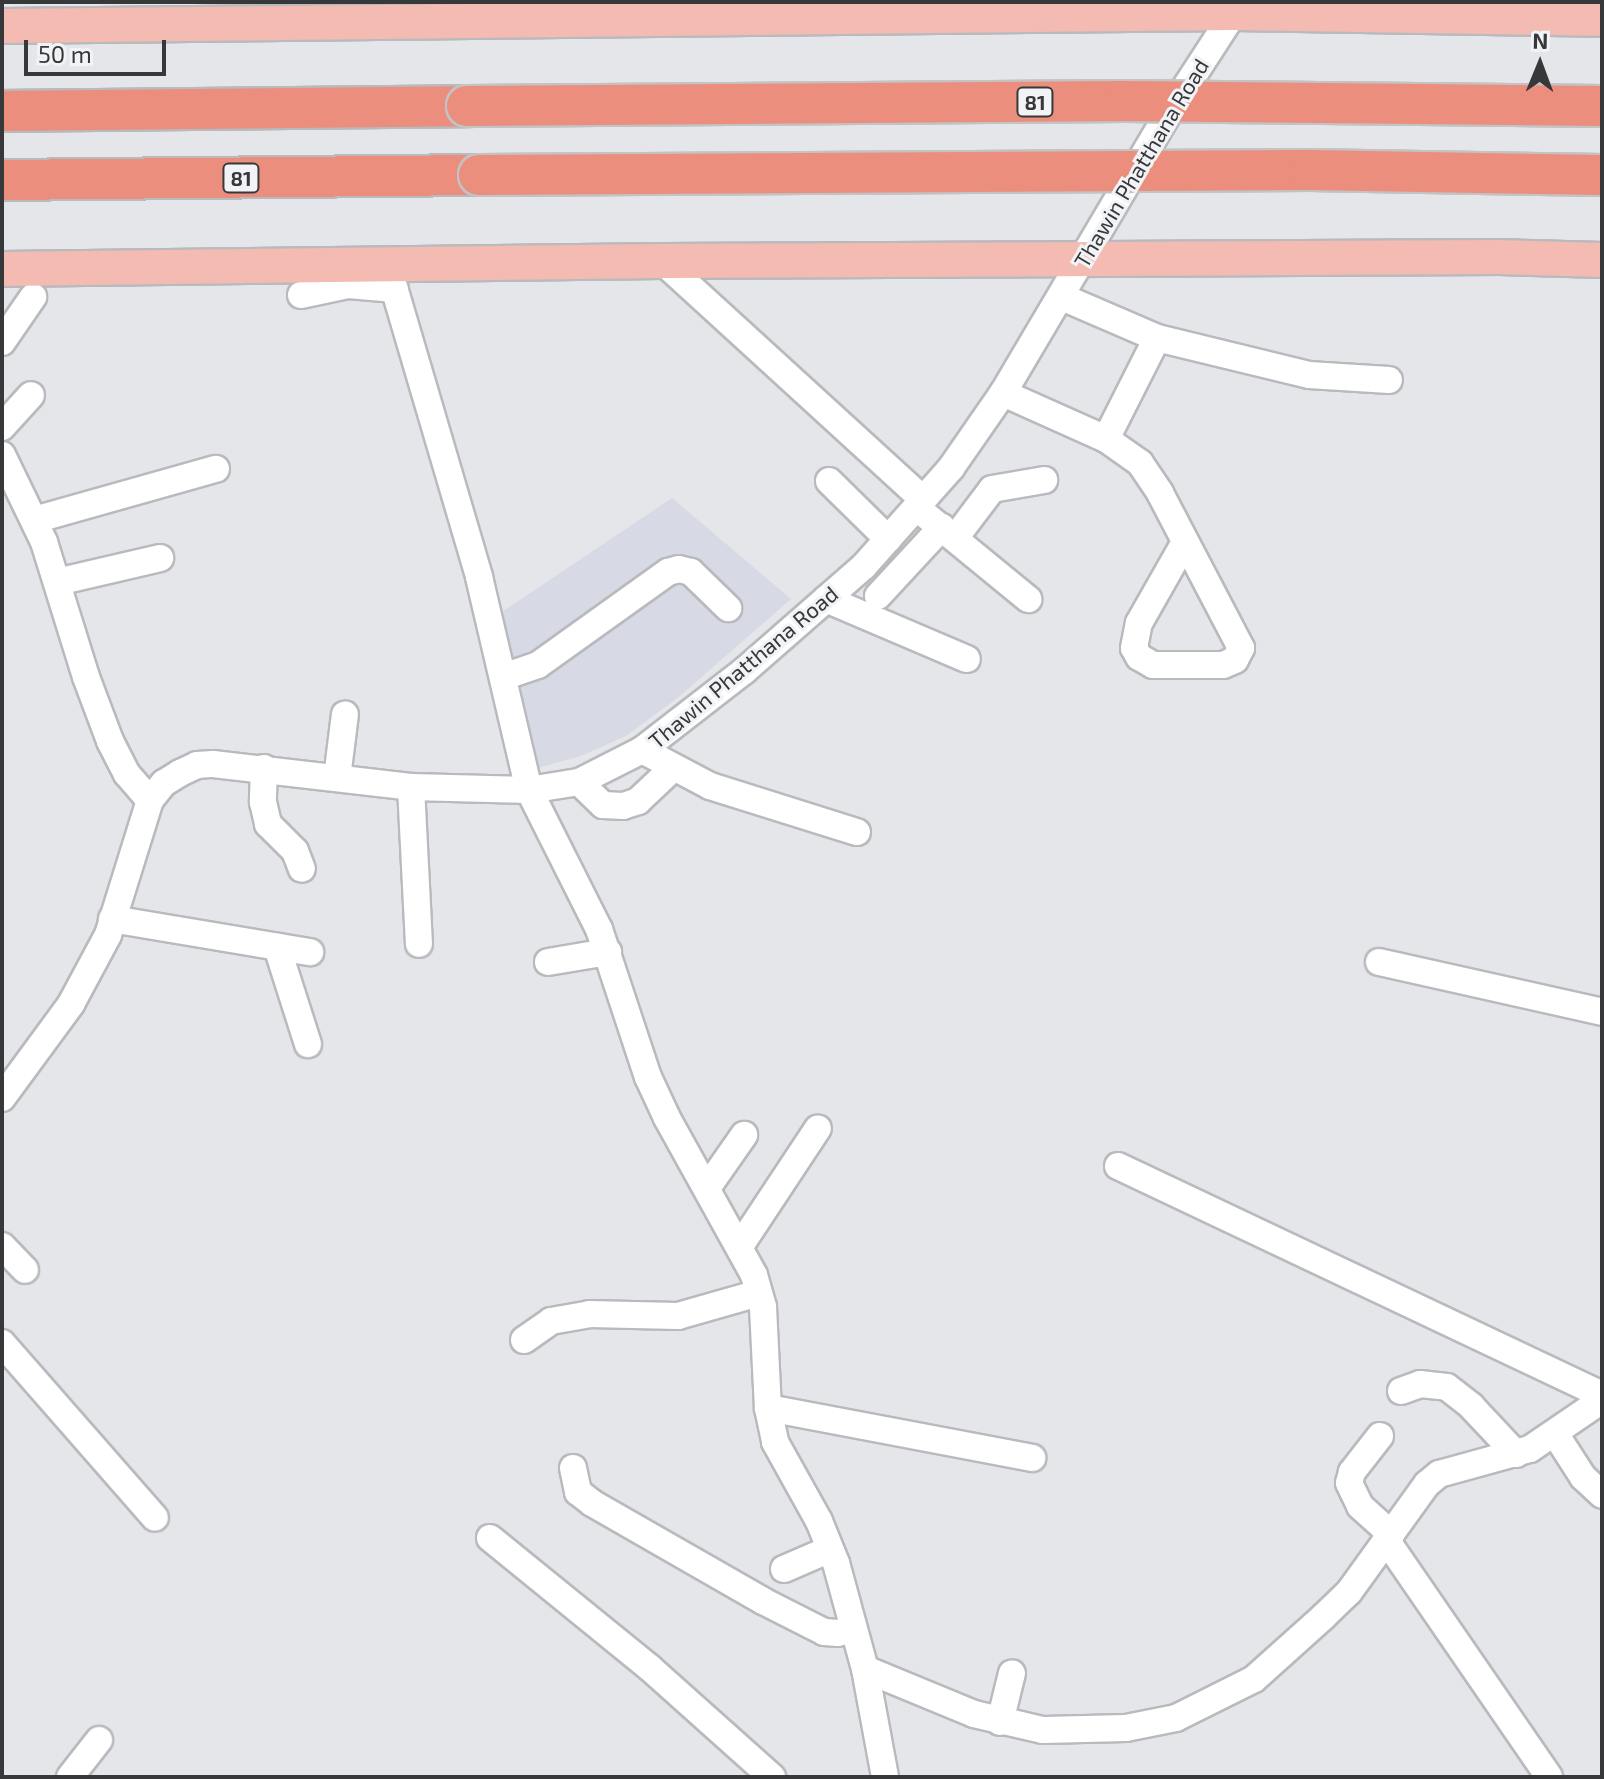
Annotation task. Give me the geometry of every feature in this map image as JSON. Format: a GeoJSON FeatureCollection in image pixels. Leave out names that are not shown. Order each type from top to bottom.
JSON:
{"type":"FeatureCollection","features":[{"type":"Feature","properties":{"kind":"highway","name":"81"},"geometry":{"type":"LineString","coordinates":[[2,111],[1124,101],[1602,106]]}},
{"type":"Feature","properties":{"kind":"highway","name":"81"},"geometry":{"type":"LineString","coordinates":[[2,180],[1188,170],[1602,175]]}},
{"type":"Feature","properties":{"kind":"main road"},"geometry":{"type":"LineString","coordinates":[[2,26],[210,13],[1233,6],[1602,19]]}},
{"type":"Feature","properties":{"kind":"main road"},"geometry":{"type":"LineString","coordinates":[[2,269],[392,278],[662,261],[1499,257],[1602,260]]}},
{"type":"Feature","properties":{"kind":"street","name":"Thawin Phatthana Road"},"geometry":{"type":"LineString","coordinates":[[150,800],[164,783],[197,765],[264,768],[411,787],[529,790],[579,782],[642,750],[744,671],[826,599],[888,539],[951,468],[1003,393],[1062,297],[1233,6]]}},
{"type":"Feature","properties":{"kind":"street"},"geometry":{"type":"LineString","coordinates":[[662,261],[948,532],[1028,599]]}},
{"type":"Feature","properties":{"kind":"street"},"geometry":{"type":"LineString","coordinates":[[301,295],[392,278],[479,577],[529,790],[608,952],[648,1077],[667,1118],[740,1246],[759,1293],[765,1330],[768,1408],[783,1461],[819,1521],[830,1549],[865,1669],[885,1777]]}},
{"type":"Feature","properties":{"kind":"street"},"geometry":{"type":"LineString","coordinates":[[2,342],[33,297]]}},
{"type":"Feature","properties":{"kind":"street"},"geometry":{"type":"LineString","coordinates":[[1062,297],[1157,338],[1309,375],[1389,380]]}},
{"type":"Feature","properties":{"kind":"street"},"geometry":{"type":"LineString","coordinates":[[1106,439],[1157,338]]}},
{"type":"Feature","properties":{"kind":"street"},"geometry":{"type":"LineString","coordinates":[[1003,393],[1106,439],[1140,463],[1160,493],[1241,648],[1235,660],[1223,665],[1153,665],[1139,657],[1134,648],[1139,623],[1185,542]]}},
{"type":"Feature","properties":{"kind":"street"},"geometry":{"type":"LineString","coordinates":[[2,427],[31,395]]}},
{"type":"Feature","properties":{"kind":"street"},"geometry":{"type":"LineString","coordinates":[[2,455],[34,520],[110,741],[127,774],[150,800],[112,919],[71,1004],[2,1098]]}},
{"type":"Feature","properties":{"kind":"street"},"geometry":{"type":"LineString","coordinates":[[34,520],[216,469]]}},
{"type":"Feature","properties":{"kind":"street"},"geometry":{"type":"LineString","coordinates":[[878,596],[992,489],[1044,480]]}},
{"type":"Feature","properties":{"kind":"street"},"geometry":{"type":"LineString","coordinates":[[829,481],[888,539]]}},
{"type":"Feature","properties":{"kind":"street"},"geometry":{"type":"LineString","coordinates":[[57,582],[160,558]]}},
{"type":"Feature","properties":{"kind":"street"},"geometry":{"type":"LineString","coordinates":[[503,677],[538,665],[668,572],[679,569],[691,572],[728,608]]}},
{"type":"Feature","properties":{"kind":"street"},"geometry":{"type":"LineString","coordinates":[[826,599],[967,659]]}},
{"type":"Feature","properties":{"kind":"street"},"geometry":{"type":"LineString","coordinates":[[337,778],[345,714]]}},
{"type":"Feature","properties":{"kind":"street"},"geometry":{"type":"LineString","coordinates":[[642,750],[672,769],[710,786],[857,832]]}},
{"type":"Feature","properties":{"kind":"street"},"geometry":{"type":"LineString","coordinates":[[264,768],[263,802],[268,824],[295,851],[302,869]]}},
{"type":"Feature","properties":{"kind":"street"},"geometry":{"type":"LineString","coordinates":[[579,782],[603,805],[623,806],[638,801],[672,769]]}},
{"type":"Feature","properties":{"kind":"street"},"geometry":{"type":"LineString","coordinates":[[411,787],[419,944]]}},
{"type":"Feature","properties":{"kind":"street"},"geometry":{"type":"LineString","coordinates":[[112,919],[310,952]]}},
{"type":"Feature","properties":{"kind":"street"},"geometry":{"type":"LineString","coordinates":[[277,947],[308,1044]]}},
{"type":"Feature","properties":{"kind":"street"},"geometry":{"type":"LineString","coordinates":[[548,962],[608,952]]}},
{"type":"Feature","properties":{"kind":"street"},"geometry":{"type":"LineString","coordinates":[[1379,962],[1602,1012]]}},
{"type":"Feature","properties":{"kind":"street"},"geometry":{"type":"LineString","coordinates":[[740,1246],[818,1128]]}},
{"type":"Feature","properties":{"kind":"street"},"geometry":{"type":"LineString","coordinates":[[707,1188],[744,1135]]}},
{"type":"Feature","properties":{"kind":"street"},"geometry":{"type":"LineString","coordinates":[[865,1669],[1000,1722],[1043,1730],[1126,1728],[1176,1718],[1254,1679],[1323,1617],[1349,1592],[1427,1484],[1439,1474],[1516,1454],[1556,1435],[1602,1397],[1118,1166]]}},
{"type":"Feature","properties":{"kind":"street"},"geometry":{"type":"LineString","coordinates":[[2,1246],[25,1270]]}},
{"type":"Feature","properties":{"kind":"street"},"geometry":{"type":"LineString","coordinates":[[524,1340],[551,1321],[589,1314],[678,1316],[759,1293]]}},
{"type":"Feature","properties":{"kind":"street"},"geometry":{"type":"LineString","coordinates":[[2,1343],[155,1518]]}},
{"type":"Feature","properties":{"kind":"street"},"geometry":{"type":"LineString","coordinates":[[1401,1391],[1420,1384],[1447,1387],[1471,1406],[1516,1454]]}},
{"type":"Feature","properties":{"kind":"street"},"geometry":{"type":"LineString","coordinates":[[768,1408],[1032,1458]]}},
{"type":"Feature","properties":{"kind":"street"},"geometry":{"type":"LineString","coordinates":[[1556,1435],[1583,1477],[1602,1495]]}},
{"type":"Feature","properties":{"kind":"street"},"geometry":{"type":"LineString","coordinates":[[1380,1436],[1352,1472],[1349,1483],[1360,1506],[1389,1537],[1549,1777]]}},
{"type":"Feature","properties":{"kind":"street"},"geometry":{"type":"LineString","coordinates":[[573,1468],[578,1492],[592,1503],[749,1593],[824,1632],[838,1633],[853,1628]]}},
{"type":"Feature","properties":{"kind":"street"},"geometry":{"type":"LineString","coordinates":[[490,1538],[650,1668],[772,1777]]}},
{"type":"Feature","properties":{"kind":"street"},"geometry":{"type":"LineString","coordinates":[[784,1569],[830,1549]]}},
{"type":"Feature","properties":{"kind":"street"},"geometry":{"type":"LineString","coordinates":[[1000,1722],[1012,1673]]}},
{"type":"Feature","properties":{"kind":"street"},"geometry":{"type":"LineString","coordinates":[[70,1777],[99,1740]]}},
{"type":"Feature","properties":{"kind":"shaded area"},"geometry":{"type":"Polygon","coordinates":[[[672,498],[791,599],[680,696],[626,736],[581,756],[531,770],[503,611],[672,498]]]}}]}
